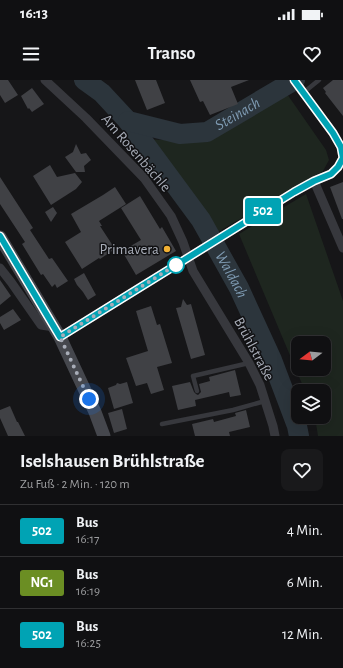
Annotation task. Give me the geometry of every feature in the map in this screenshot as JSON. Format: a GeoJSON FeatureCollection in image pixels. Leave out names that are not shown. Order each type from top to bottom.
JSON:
{"type":"FeatureCollection","features":[{"type":"Feature","properties":{"kind":"main road"},"geometry":{"type":"LineString","coordinates":[[0,236],[57,332],[95,412],[104,436]]}},
{"type":"Feature","properties":{"kind":"street","name":"Am Rosenbächle"},"geometry":{"type":"LineString","coordinates":[[44,80],[86,118],[144,178],[171,216],[189,257]]}},
{"type":"Feature","properties":{"kind":"street"},"geometry":{"type":"LineString","coordinates":[[0,268],[40,325],[57,332],[189,257],[294,192],[331,174],[338,167],[343,158],[341,147],[333,133],[298,86]]}},
{"type":"Feature","properties":{"kind":"street"},"geometry":{"type":"LineString","coordinates":[[314,181],[343,248]]}},
{"type":"Feature","properties":{"kind":"street","name":"Brühlstraße"},"geometry":{"type":"LineString","coordinates":[[189,257],[194,271],[249,363],[260,386],[275,436]]}},
{"type":"Feature","properties":{"kind":"lane"},"geometry":{"type":"LineString","coordinates":[[298,86],[319,80]]}},
{"type":"Feature","properties":{"kind":"lane"},"geometry":{"type":"LineString","coordinates":[[197,391],[193,376],[249,363]]}},
{"type":"Feature","properties":{"kind":"lane"},"geometry":{"type":"LineString","coordinates":[[162,424],[265,402]]}},
{"type":"Feature","properties":{"kind":"shaded area"},"geometry":{"type":"Polygon","coordinates":[[[287,94],[326,150],[329,160],[323,171],[216,233],[143,139],[208,142],[287,94]]]}},
{"type":"Feature","properties":{"kind":"shaded area"},"geometry":{"type":"Polygon","coordinates":[[[306,194],[343,301],[343,436],[318,436],[316,424],[331,424],[331,384],[302,384],[299,376],[331,376],[331,336],[291,336],[291,358],[239,234],[306,194]]]}},
{"type":"Feature","properties":{"kind":"building"},"geometry":{"type":"Polygon","coordinates":[[[0,80],[8,80],[18,95],[5,103],[0,95],[0,80]]]}},
{"type":"Feature","properties":{"kind":"building"},"geometry":{"type":"Polygon","coordinates":[[[135,80],[156,80],[165,103],[147,110],[135,80]]]}},
{"type":"Feature","properties":{"kind":"building"},"geometry":{"type":"Polygon","coordinates":[[[190,80],[249,80],[231,87],[238,104],[210,115],[203,101],[200,102],[190,80]]]}},
{"type":"Feature","properties":{"kind":"building"},"geometry":{"type":"Polygon","coordinates":[[[333,80],[343,80],[343,116],[325,93],[326,92],[323,88],[333,80]]]}},
{"type":"Feature","properties":{"kind":"building"},"geometry":{"type":"Polygon","coordinates":[[[32,88],[44,104],[32,112],[29,108],[28,109],[21,96],[32,88]]]}},
{"type":"Feature","properties":{"kind":"building"},"geometry":{"type":"Polygon","coordinates":[[[76,144],[81,154],[86,153],[91,160],[84,166],[85,172],[76,172],[65,157],[73,152],[76,144]]]}},
{"type":"Feature","properties":{"kind":"building"},"geometry":{"type":"Polygon","coordinates":[[[50,165],[57,177],[75,173],[82,182],[76,189],[51,205],[33,176],[50,165]]]}},
{"type":"Feature","properties":{"kind":"building"},"geometry":{"type":"Polygon","coordinates":[[[0,177],[33,228],[30,230],[49,259],[52,258],[68,281],[57,288],[55,284],[52,287],[43,274],[41,275],[22,244],[25,242],[0,204],[0,177]]]}},
{"type":"Feature","properties":{"kind":"building"},"geometry":{"type":"Polygon","coordinates":[[[343,182],[343,219],[342,219],[330,187],[343,182]]]}},
{"type":"Feature","properties":{"kind":"building"},"geometry":{"type":"Polygon","coordinates":[[[115,187],[126,204],[99,221],[102,226],[100,226],[115,249],[82,269],[65,242],[81,232],[71,214],[115,187]]]}},
{"type":"Feature","properties":{"kind":"building"},"geometry":{"type":"Polygon","coordinates":[[[140,196],[160,229],[162,227],[176,251],[136,275],[122,251],[141,240],[121,208],[140,196]]]}},
{"type":"Feature","properties":{"kind":"building"},"geometry":{"type":"Polygon","coordinates":[[[53,207],[57,213],[51,222],[45,212],[53,207]]]}},
{"type":"Feature","properties":{"kind":"building"},"geometry":{"type":"Polygon","coordinates":[[[84,273],[96,295],[88,300],[74,279],[84,273]]]}},
{"type":"Feature","properties":{"kind":"building"},"geometry":{"type":"Polygon","coordinates":[[[0,280],[11,296],[0,305],[0,280]]]}},
{"type":"Feature","properties":{"kind":"building"},"geometry":{"type":"Polygon","coordinates":[[[183,299],[187,305],[191,304],[205,355],[191,359],[176,308],[181,307],[183,299]]]}},
{"type":"Feature","properties":{"kind":"building"},"geometry":{"type":"Polygon","coordinates":[[[151,306],[157,325],[160,324],[172,363],[157,367],[164,390],[151,394],[147,383],[136,386],[126,358],[148,351],[136,311],[151,306]]]}},
{"type":"Feature","properties":{"kind":"building"},"geometry":{"type":"Polygon","coordinates":[[[13,309],[21,320],[4,330],[0,323],[0,317],[13,309]]]}},
{"type":"Feature","properties":{"kind":"building"},"geometry":{"type":"Polygon","coordinates":[[[235,370],[241,395],[230,397],[229,392],[195,400],[196,406],[178,410],[172,386],[190,382],[194,392],[198,395],[201,392],[199,384],[210,381],[209,377],[235,370]]]}},
{"type":"Feature","properties":{"kind":"building"},"geometry":{"type":"Polygon","coordinates":[[[127,382],[133,403],[114,409],[108,388],[116,385],[117,383],[120,384],[127,382]]]}},
{"type":"Feature","properties":{"kind":"building"},"geometry":{"type":"Polygon","coordinates":[[[10,406],[25,436],[8,436],[0,418],[0,410],[10,406]]]}},
{"type":"Feature","properties":{"kind":"building"},"geometry":{"type":"Polygon","coordinates":[[[122,409],[127,429],[114,433],[108,413],[122,409]]]}},
{"type":"Feature","properties":{"kind":"building"},"geometry":{"type":"Polygon","coordinates":[[[246,410],[250,427],[229,432],[230,436],[195,436],[192,424],[213,419],[214,422],[236,416],[235,413],[246,410]]]}},
{"type":"Feature","properties":{"kind":"waterway","name":"Waldach"},"geometry":{"type":"LineString","coordinates":[[84,80],[102,93],[128,121],[201,220],[239,288],[272,360],[297,426],[299,436]]}},
{"type":"Feature","properties":{"kind":"waterway","name":"Steinach"},"geometry":{"type":"LineString","coordinates":[[128,121],[180,134],[207,132],[295,80]]}},
{"type":"Feature","properties":{"kind":"bus line","name":"502"},"geometry":{"type":"LineString","coordinates":[[0,236],[60,337],[294,192],[331,174],[338,167],[343,158],[341,147],[333,133],[294,80]]}},
{"type":"Feature","properties":{"kind":"place","name":"Primavera"},"geometry":{"type":"Point","coordinates":[167,249]}},
{"type":"Feature","properties":{"kind":"route"},"geometry":{"type":"LineString","coordinates":[[89,399],[60,337],[176,265]]}}]}
